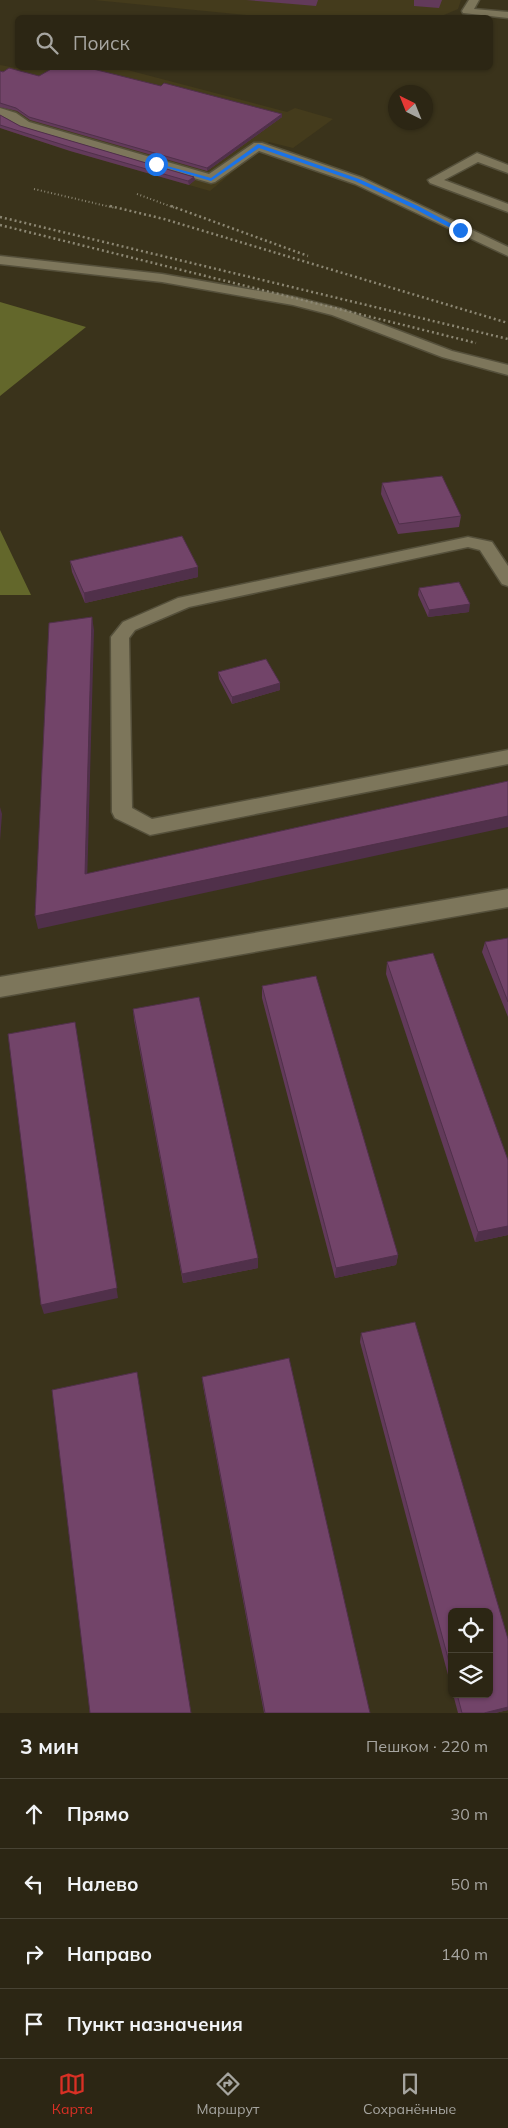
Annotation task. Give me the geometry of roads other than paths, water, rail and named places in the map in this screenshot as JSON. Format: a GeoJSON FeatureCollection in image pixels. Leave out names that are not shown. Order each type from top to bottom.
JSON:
{"type":"FeatureCollection","features":[{"type":"Feature","properties":{"kind":"street"},"geometry":{"type":"LineString","coordinates":[[474,0],[463,13],[508,15]]}},
{"type":"Feature","properties":{"kind":"street"},"geometry":{"type":"LineString","coordinates":[[0,112],[12,116],[25,125],[211,179],[258,146],[357,180],[508,252]]}},
{"type":"Feature","properties":{"kind":"street"},"geometry":{"type":"LineString","coordinates":[[508,169],[477,157],[434,180],[508,208]]}},
{"type":"Feature","properties":{"kind":"street"},"geometry":{"type":"LineString","coordinates":[[494,203],[508,195]]}},
{"type":"Feature","properties":{"kind":"street"},"geometry":{"type":"LineString","coordinates":[[0,260],[162,278],[294,301],[337,312],[447,354],[508,370]]}},
{"type":"Feature","properties":{"kind":"street"},"geometry":{"type":"LineString","coordinates":[[508,580],[486,546],[468,542],[184,602],[129,626],[120,637],[122,812],[150,827],[508,757]]}},
{"type":"Feature","properties":{"kind":"street"},"geometry":{"type":"LineString","coordinates":[[0,987],[508,898]]}},
{"type":"Feature","properties":{"kind":"railway"},"geometry":{"type":"LineString","coordinates":[[34,189],[115,208]]}},
{"type":"Feature","properties":{"kind":"railway"},"geometry":{"type":"LineString","coordinates":[[137,194],[175,208]]}},
{"type":"Feature","properties":{"kind":"railway"},"geometry":{"type":"LineString","coordinates":[[110,206],[164,219],[508,323]]}},
{"type":"Feature","properties":{"kind":"railway"},"geometry":{"type":"LineString","coordinates":[[171,206],[308,256]]}},
{"type":"Feature","properties":{"kind":"railway"},"geometry":{"type":"LineString","coordinates":[[0,217],[508,339]]}},
{"type":"Feature","properties":{"kind":"railway"},"geometry":{"type":"LineString","coordinates":[[0,225],[476,343]]}}]}
